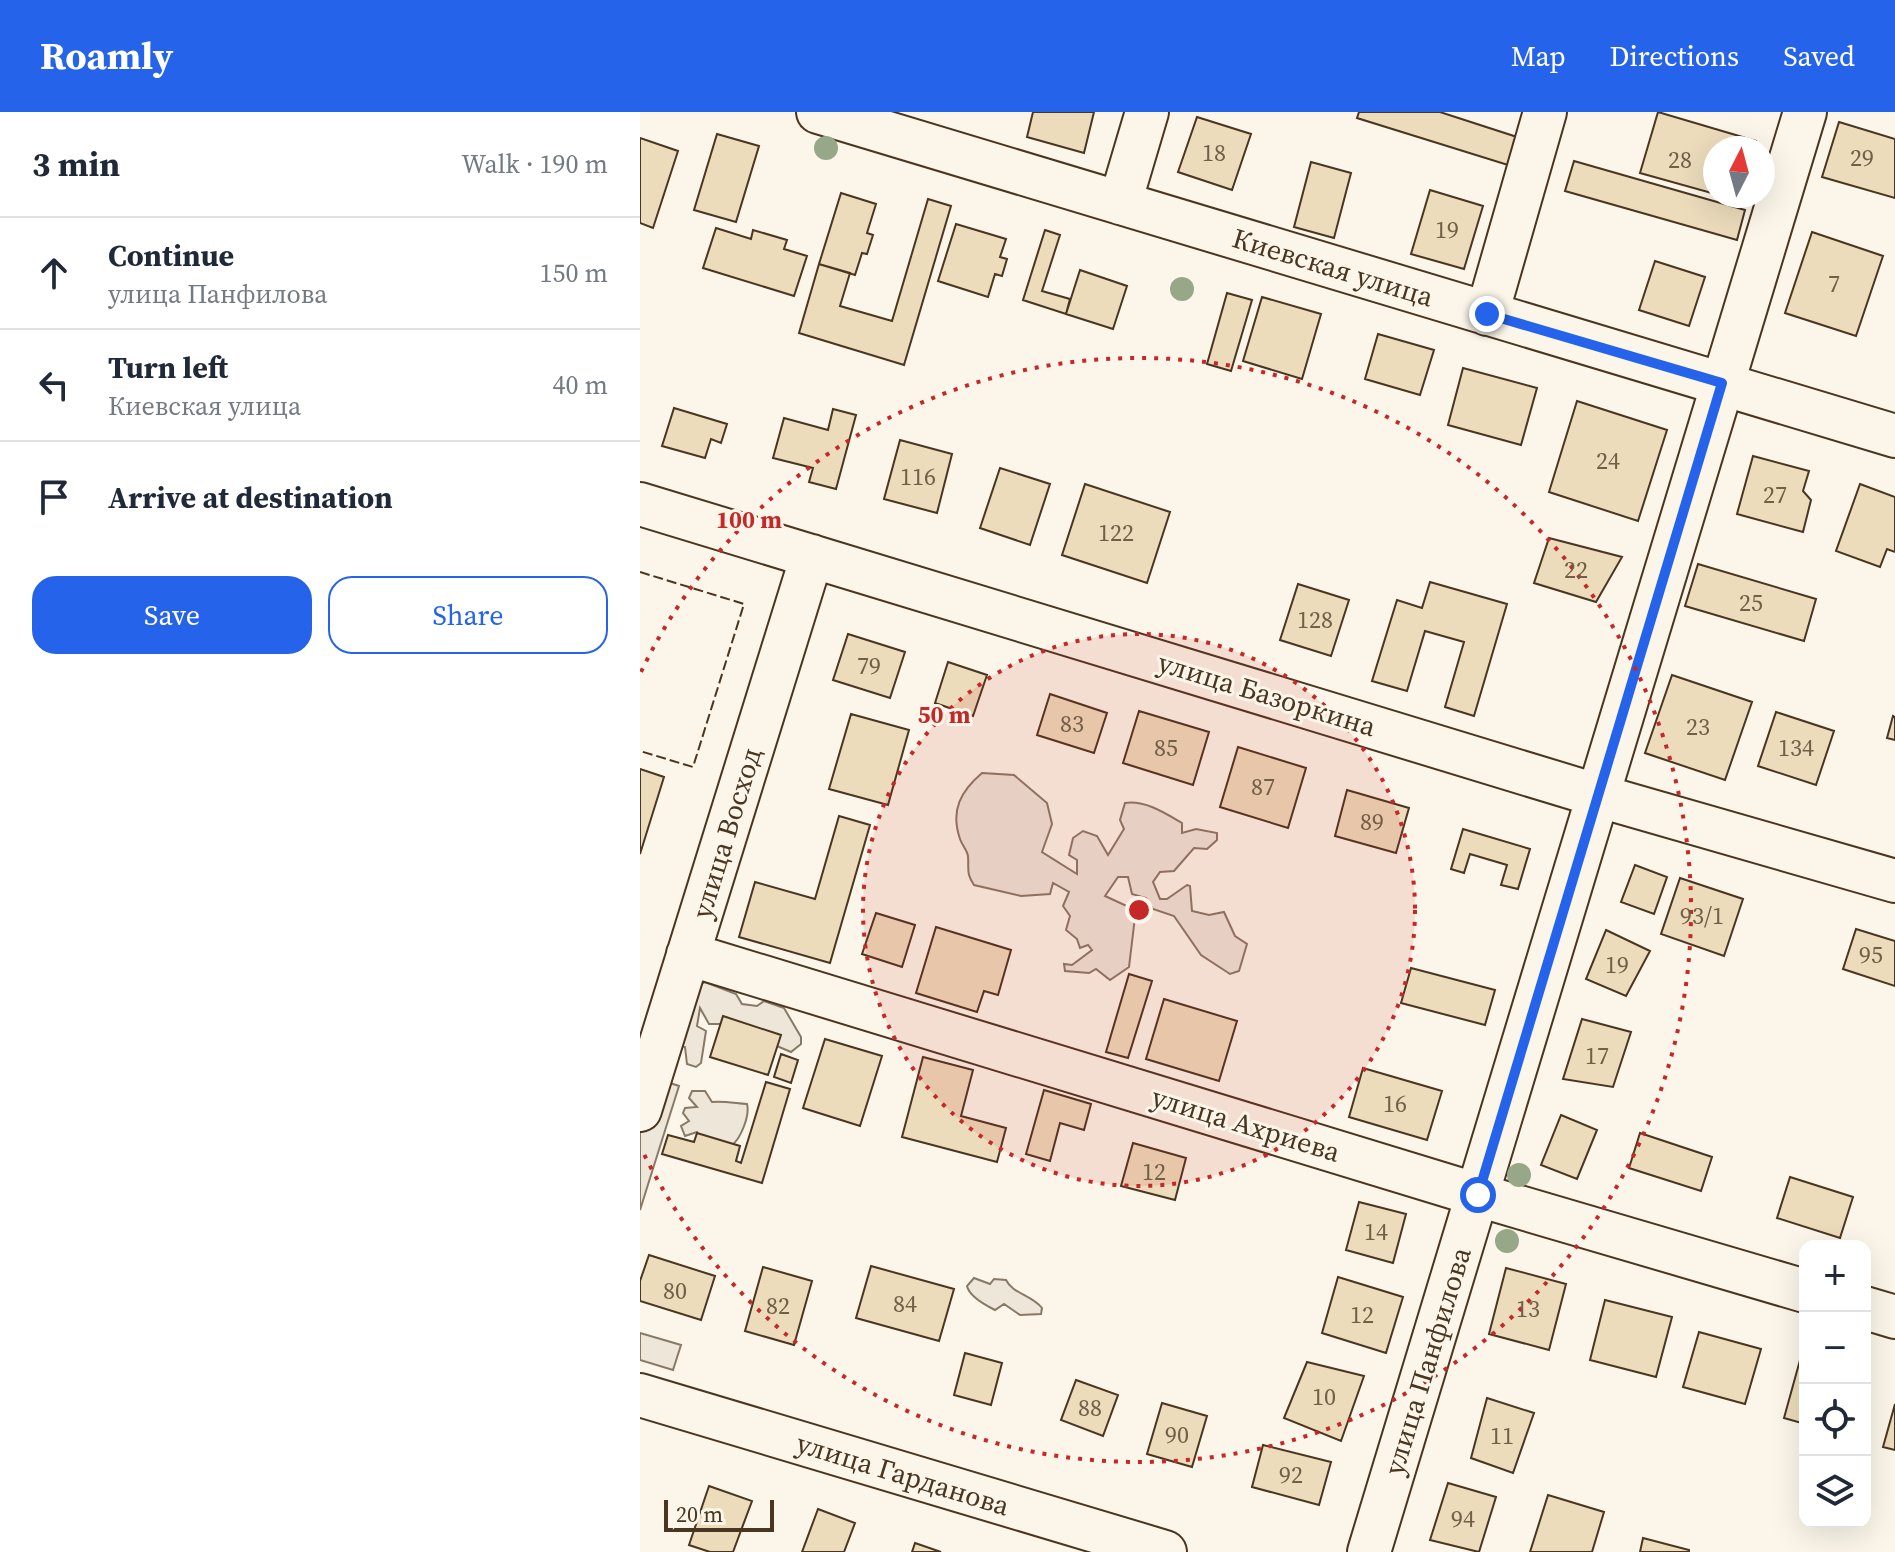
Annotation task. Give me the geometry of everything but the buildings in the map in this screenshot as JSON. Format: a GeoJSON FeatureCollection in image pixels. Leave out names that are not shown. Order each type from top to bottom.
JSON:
{"type":"FeatureCollection","features":[{"type":"Feature","properties":{"kind":"street","name":"Киевская улица"},"geometry":{"type":"LineString","coordinates":[[818,112],[1895,436]]}},
{"type":"Feature","properties":{"kind":"street"},"geometry":{"type":"LineString","coordinates":[[1120,203],[1147,112]]}},
{"type":"Feature","properties":{"kind":"street"},"geometry":{"type":"LineString","coordinates":[[1487,314],[1545,112]]}},
{"type":"Feature","properties":{"kind":"street","name":"улица Панфилова"},"geometry":{"type":"LineString","coordinates":[[1369,1552],[1805,112]]}},
{"type":"Feature","properties":{"kind":"street","name":"улица Базоркина"},"geometry":{"type":"LineString","coordinates":[[640,504],[1596,795],[1895,881]]}},
{"type":"Feature","properties":{"kind":"street","name":"улица Восход"},"geometry":{"type":"LineString","coordinates":[[640,1110],[812,556]]}},
{"type":"Feature","properties":{"kind":"street","name":"улица Ахриева"},"geometry":{"type":"LineString","coordinates":[[688,954],[1478,1195],[1799,1289]]}},
{"type":"Feature","properties":{"kind":"street"},"geometry":{"type":"LineString","coordinates":[[1871,1310],[1895,1317]]}},
{"type":"Feature","properties":{"kind":"street","name":"улица Гарданова"},"geometry":{"type":"LineString","coordinates":[[640,1395],[1165,1552]]}},
{"type":"Feature","properties":{"kind":"shaded area"},"geometry":{"type":"Polygon","coordinates":[[[982,773],[1014,775],[1047,803],[1052,824],[1042,852],[1077,874],[1077,860],[1069,855],[1073,838],[1083,831],[1097,836],[1108,855],[1124,829],[1120,820],[1125,803],[1140,803],[1162,811],[1182,823],[1182,833],[1196,829],[1217,833],[1217,840],[1207,849],[1194,848],[1174,871],[1160,872],[1153,882],[1160,899],[1167,899],[1187,885],[1190,886],[1192,911],[1209,915],[1224,912],[1235,936],[1247,944],[1239,971],[1230,974],[1201,955],[1174,916],[1153,909],[1146,898],[1132,894],[1128,877],[1118,877],[1105,896],[1129,907],[1135,917],[1129,967],[1110,980],[1096,969],[1089,973],[1065,971],[1064,964],[1072,965],[1092,950],[1088,945],[1080,948],[1077,939],[1066,930],[1070,916],[1063,906],[1069,892],[1053,883],[1050,894],[1021,896],[974,885],[970,877],[967,854],[957,829],[957,810],[963,794],[982,773]]]}},
{"type":"Feature","properties":{"kind":"shaded area"},"geometry":{"type":"Polygon","coordinates":[[[705,982],[736,994],[742,1004],[757,1006],[764,1001],[784,1008],[801,1037],[801,1044],[791,1052],[725,1024],[709,1024],[700,1008],[697,1026],[706,1031],[701,1063],[696,1067],[687,1064],[685,1047],[679,1046],[694,993],[697,1001],[698,986],[705,982]]]}},
{"type":"Feature","properties":{"kind":"shaded area"},"geometry":{"type":"Polygon","coordinates":[[[655,1078],[679,1086],[640,1210],[640,1127],[655,1078]]]}},
{"type":"Feature","properties":{"kind":"shaded area"},"geometry":{"type":"Polygon","coordinates":[[[692,1091],[705,1091],[712,1102],[747,1104],[744,1126],[731,1146],[699,1137],[697,1132],[685,1136],[681,1126],[689,1121],[683,1113],[685,1108],[697,1107],[689,1098],[692,1091]]]}},
{"type":"Feature","properties":{"kind":"shaded area"},"geometry":{"type":"Polygon","coordinates":[[[974,1278],[990,1284],[994,1279],[1006,1280],[1038,1304],[1042,1308],[1041,1314],[1020,1315],[1004,1304],[995,1310],[968,1290],[967,1286],[974,1278]]]}},
{"type":"Feature","properties":{"kind":"shaded area"},"geometry":{"type":"Polygon","coordinates":[[[640,1333],[681,1345],[673,1370],[640,1360],[640,1333]]]}},
{"type":"Feature","properties":{"kind":"fence"},"geometry":{"type":"LineString","coordinates":[[640,572],[744,604],[693,767],[640,751]]}},
{"type":"Feature","properties":{"kind":"route"},"geometry":{"type":"LineString","coordinates":[[1478,1195],[1722,383],[1487,314]]}}]}
